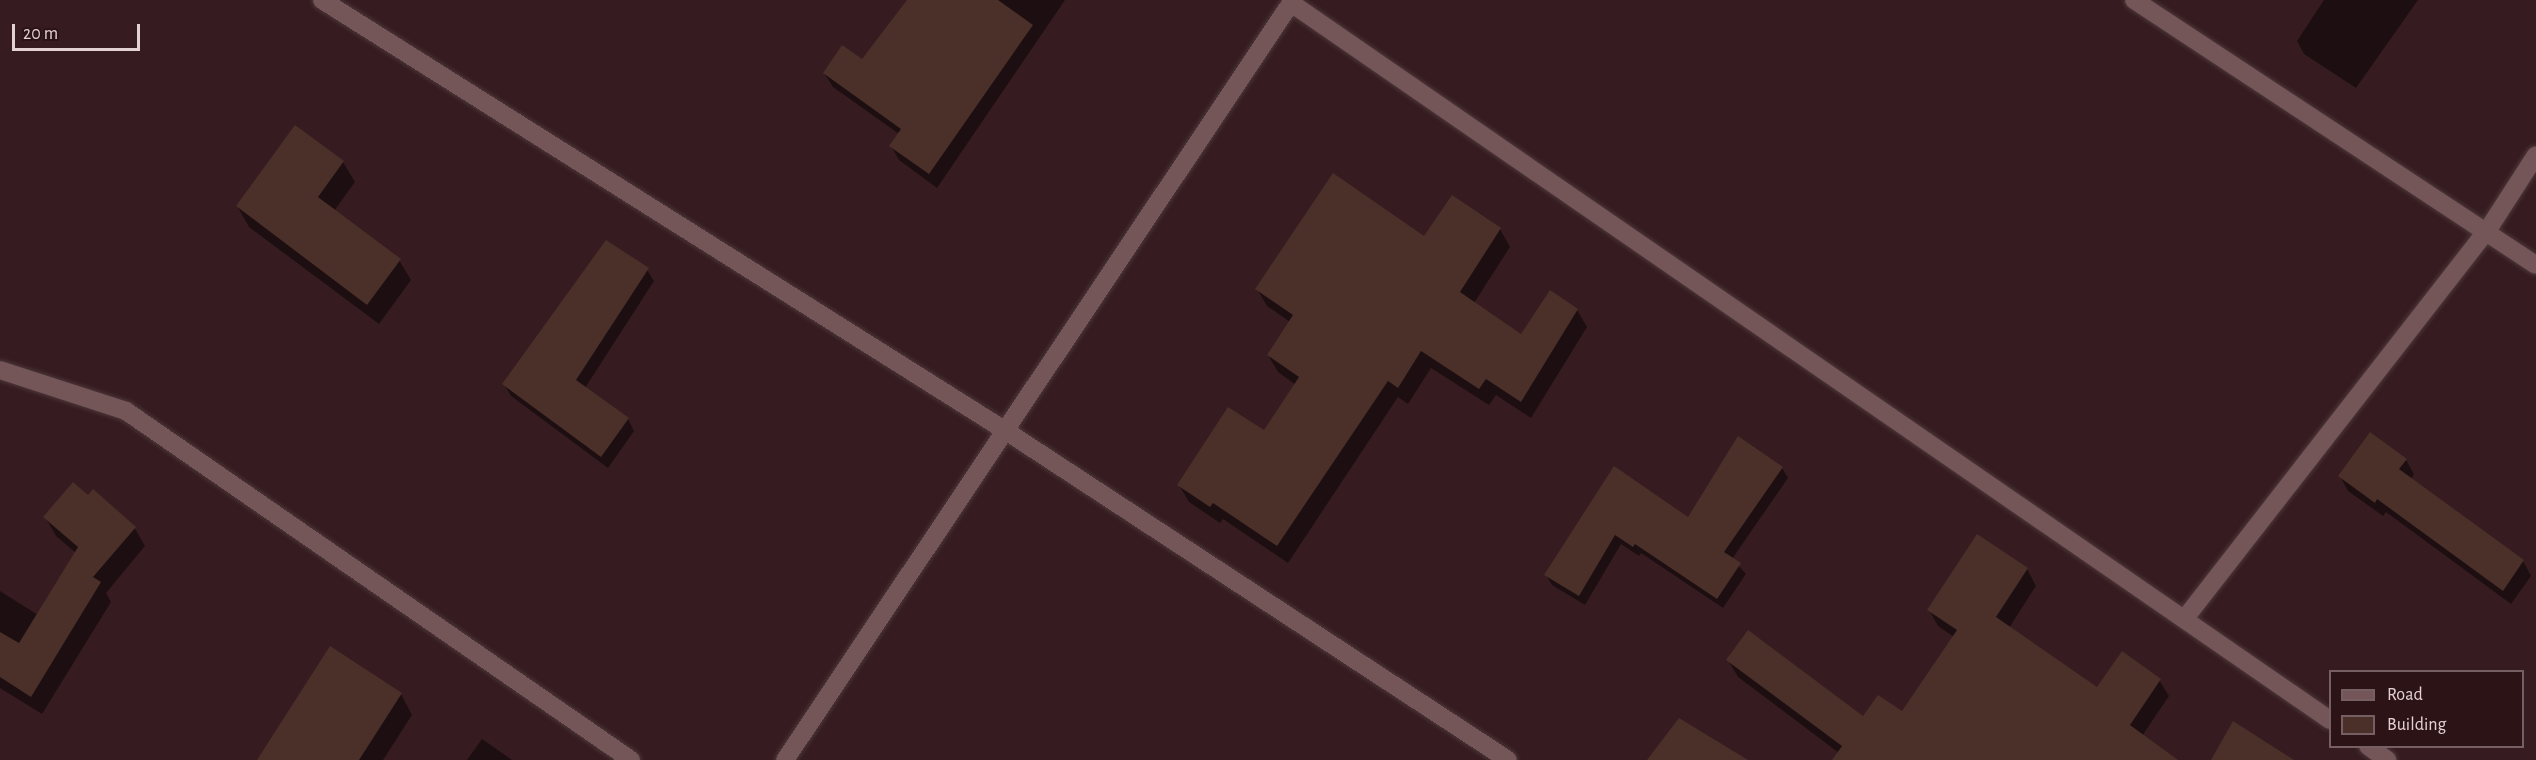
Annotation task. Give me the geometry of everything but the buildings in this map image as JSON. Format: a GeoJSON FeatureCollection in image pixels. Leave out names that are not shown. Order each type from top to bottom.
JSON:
{"type":"FeatureCollection","features":[{"type":"Feature","properties":{"kind":"street"},"geometry":{"type":"LineString","coordinates":[[322,0],[1006,431],[1508,760]]}},
{"type":"Feature","properties":{"kind":"street"},"geometry":{"type":"LineString","coordinates":[[2134,0],[2536,265]]}},
{"type":"Feature","properties":{"kind":"street"},"geometry":{"type":"LineString","coordinates":[[785,760],[1292,1],[2186,616],[2329,719]]}},
{"type":"Feature","properties":{"kind":"street"},"geometry":{"type":"LineString","coordinates":[[2186,616],[2487,231],[2536,155]]}},
{"type":"Feature","properties":{"kind":"street"},"geometry":{"type":"LineString","coordinates":[[0,370],[126,411],[631,760]]}},
{"type":"Feature","properties":{"kind":"street"},"geometry":{"type":"LineString","coordinates":[[2369,748],[2387,760]]}}]}
